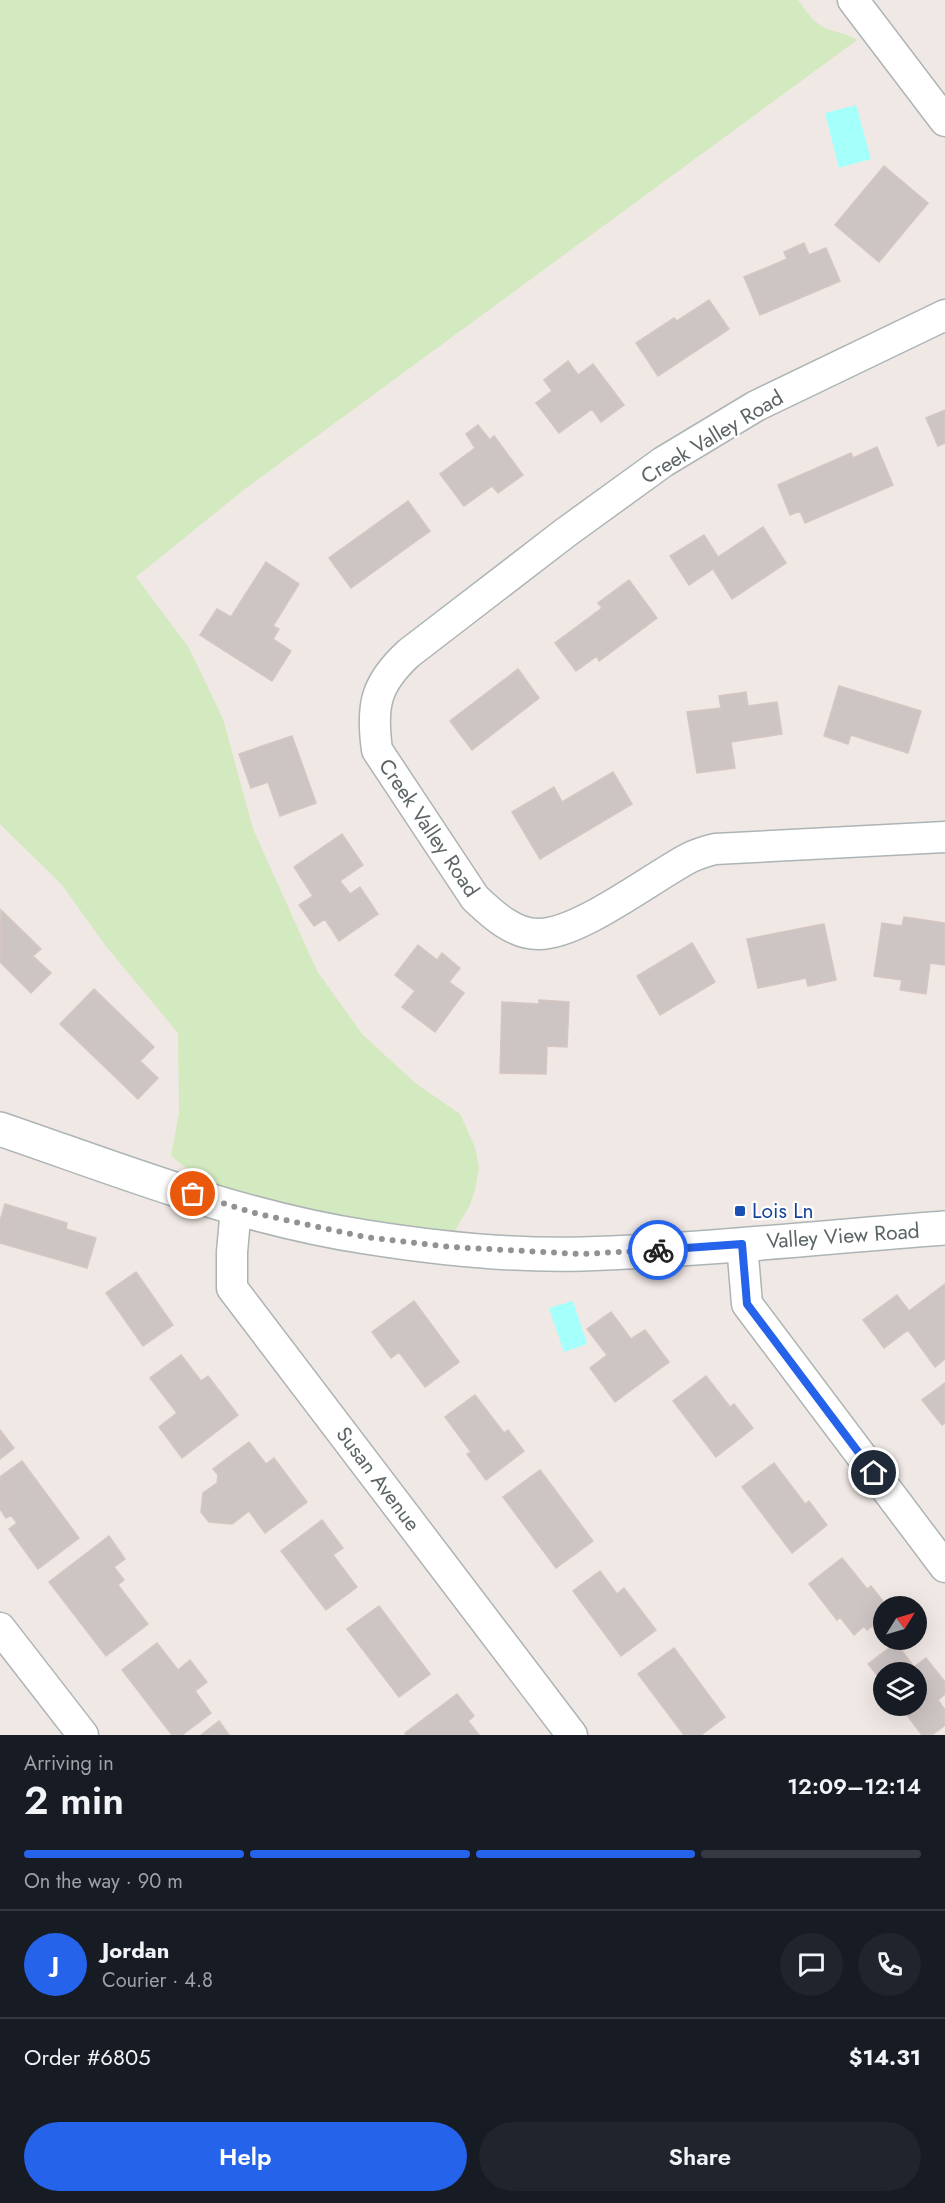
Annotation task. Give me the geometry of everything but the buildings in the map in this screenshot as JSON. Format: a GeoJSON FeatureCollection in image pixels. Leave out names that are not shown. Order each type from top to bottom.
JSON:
{"type":"FeatureCollection","features":[{"type":"Feature","properties":{"kind":"street"},"geometry":{"type":"LineString","coordinates":[[853,0],[945,121]]}},
{"type":"Feature","properties":{"kind":"street","name":"Creek Valley Road"},"geometry":{"type":"LineString","coordinates":[[945,315],[756,406],[663,462],[565,533],[391,669],[379,690],[373,726],[377,750],[476,898],[492,914],[513,928],[537,934],[567,929],[691,857],[715,849],[945,837]]}},
{"type":"Feature","properties":{"kind":"street","name":"Valley View Road"},"geometry":{"type":"LineString","coordinates":[[1,1129],[149,1181],[258,1214],[365,1237],[473,1250],[581,1254],[945,1228]]}},
{"type":"Feature","properties":{"kind":"street","name":"Susan Avenue"},"geometry":{"type":"LineString","coordinates":[[236,1208],[232,1251],[232,1288],[572,1735]]}},
{"type":"Feature","properties":{"kind":"street"},"geometry":{"type":"LineString","coordinates":[[742,1244],[747,1304],[945,1567]]}},
{"type":"Feature","properties":{"kind":"street"},"geometry":{"type":"LineString","coordinates":[[0,1628],[83,1735]]}},
{"type":"Feature","properties":{"kind":"green space"},"geometry":{"type":"Polygon","coordinates":[[[0,0],[798,0],[821,26],[857,40],[246,488],[136,577],[189,648],[223,719],[253,829],[317,971],[362,1034],[414,1082],[460,1114],[475,1147],[479,1168],[470,1205],[454,1232],[430,1245],[236,1208],[171,1156],[179,1113],[178,1033],[105,945],[62,885],[0,824],[0,0]]]}},
{"type":"Feature","properties":{"kind":"water"},"geometry":{"type":"Polygon","coordinates":[[[856,105],[871,159],[839,168],[825,113],[856,105]]]}},
{"type":"Feature","properties":{"kind":"water"},"geometry":{"type":"Polygon","coordinates":[[[573,1301],[587,1344],[564,1352],[549,1308],[573,1301]]]}},
{"type":"Feature","properties":{"kind":"way so far"},"geometry":{"type":"LineString","coordinates":[[193,1194],[258,1214],[365,1237],[473,1250],[581,1254],[658,1250]]}},
{"type":"Feature","properties":{"kind":"place","name":"Lois Ln"},"geometry":{"type":"Point","coordinates":[740,1211]}},
{"type":"Feature","properties":{"kind":"route"},"geometry":{"type":"LineString","coordinates":[[658,1250],[742,1244],[747,1304],[874,1473]]}}]}
